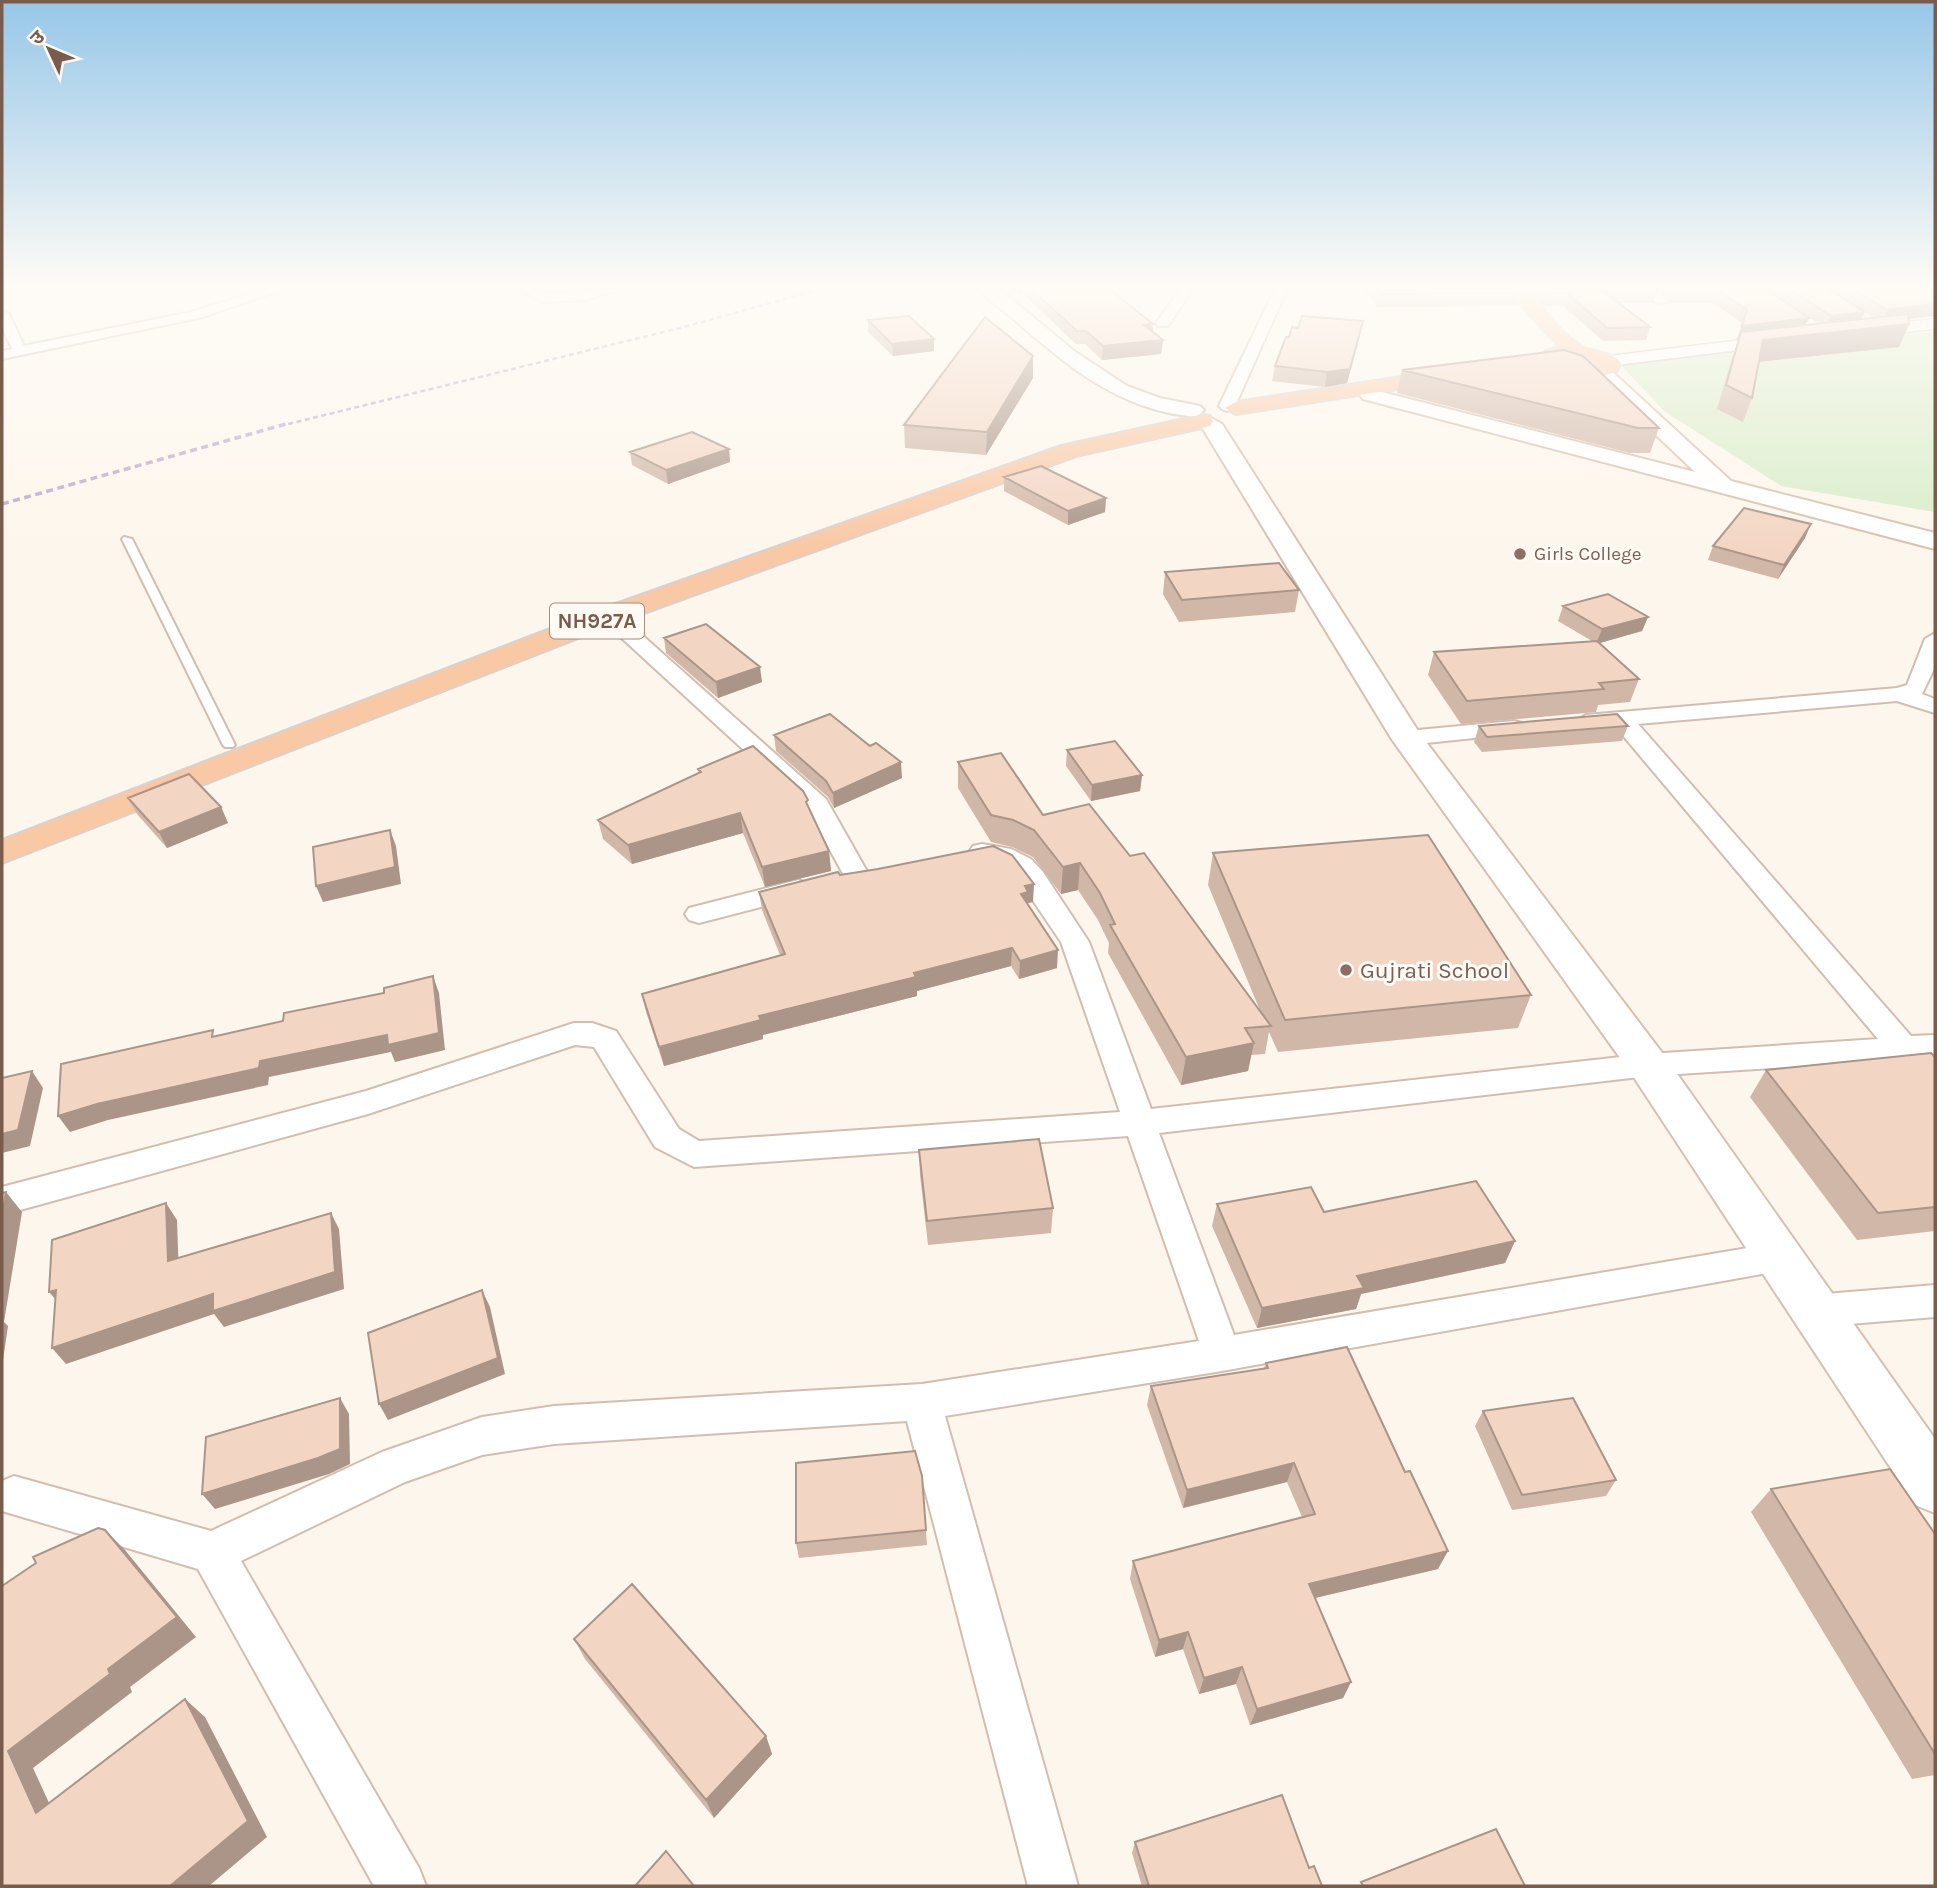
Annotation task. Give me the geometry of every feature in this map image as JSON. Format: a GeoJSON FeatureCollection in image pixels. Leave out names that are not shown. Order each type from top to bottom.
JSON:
{"type":"FeatureCollection","features":[{"type":"Feature","properties":{"kind":"highway","name":"NH927A"},"geometry":{"type":"LineString","coordinates":[[2,833],[593,607],[900,502],[1027,454],[1129,425],[1215,414],[1370,395],[1468,377],[1215,414],[1069,451],[609,616],[2,852]]}},
{"type":"Feature","properties":{"kind":"main road"},"geometry":{"type":"LineString","coordinates":[[1096,375],[1118,390],[1156,404],[1215,414],[1407,738],[1648,1065],[1813,1311],[1935,1486]]}},
{"type":"Feature","properties":{"kind":"main road"},"geometry":{"type":"LineString","coordinates":[[1578,375],[1670,474]]}},
{"type":"Feature","properties":{"kind":"main road"},"geometry":{"type":"LineString","coordinates":[[1581,375],[1725,488]]}},
{"type":"Feature","properties":{"kind":"main road"},"geometry":{"type":"LineString","coordinates":[[1370,395],[1935,541]]}},
{"type":"Feature","properties":{"kind":"street"},"geometry":{"type":"LineString","coordinates":[[1215,414],[1236,375]]}},
{"type":"Feature","properties":{"kind":"street"},"geometry":{"type":"LineString","coordinates":[[609,616],[817,804],[869,872],[699,914]]}},
{"type":"Feature","properties":{"kind":"street"},"geometry":{"type":"LineString","coordinates":[[1566,724],[1899,694],[1916,688],[1935,639]]}},
{"type":"Feature","properties":{"kind":"street"},"geometry":{"type":"LineString","coordinates":[[1899,694],[1935,706]]}},
{"type":"Feature","properties":{"kind":"street"},"geometry":{"type":"LineString","coordinates":[[1621,719],[1920,1047],[1935,1082]]}},
{"type":"Feature","properties":{"kind":"street"},"geometry":{"type":"LineString","coordinates":[[1407,738],[1538,726]]}},
{"type":"Feature","properties":{"kind":"street"},"geometry":{"type":"LineString","coordinates":[[950,857],[985,852],[1002,855],[1022,865],[1034,878],[1075,942],[1223,1354]]}},
{"type":"Feature","properties":{"kind":"street"},"geometry":{"type":"LineString","coordinates":[[2,1201],[368,1102],[574,1034],[592,1034],[605,1039],[667,1138],[694,1154],[1139,1123],[1648,1065],[1920,1047]]}},
{"type":"Feature","properties":{"kind":"street"},"geometry":{"type":"LineString","coordinates":[[15,1496],[212,1552],[396,1466],[482,1436],[554,1425],[922,1402],[1223,1354],[1777,1258]]}},
{"type":"Feature","properties":{"kind":"street"},"geometry":{"type":"LineString","coordinates":[[1813,1311],[1935,1301]]}},
{"type":"Feature","properties":{"kind":"street"},"geometry":{"type":"LineString","coordinates":[[922,1402],[1053,1886]]}},
{"type":"Feature","properties":{"kind":"street"},"geometry":{"type":"LineString","coordinates":[[212,1552],[401,1886]]}},
{"type":"Feature","properties":{"kind":"lane"},"geometry":{"type":"LineString","coordinates":[[127,539],[229,745]]}},
{"type":"Feature","properties":{"kind":"green space"},"geometry":{"type":"Polygon","coordinates":[[[1630,375],[1935,375],[1935,512],[1781,486],[1664,411],[1630,375]]]}},
{"type":"Feature","properties":{"kind":"building"},"geometry":{"type":"Polygon","coordinates":[[[941,375],[1021,375],[987,432],[904,425],[941,375]]]}},
{"type":"Feature","properties":{"kind":"building"},"geometry":{"type":"Polygon","coordinates":[[[1423,375],[1603,375],[1659,428],[1638,428],[1423,375]]]}},
{"type":"Feature","properties":{"kind":"building"},"geometry":{"type":"Polygon","coordinates":[[[1729,375],[1756,375],[1752,398],[1726,385],[1729,375]]]}},
{"type":"Feature","properties":{"kind":"building"},"geometry":{"type":"Polygon","coordinates":[[[692,432],[729,449],[666,470],[630,452],[692,432]]]}},
{"type":"Feature","properties":{"kind":"building"},"geometry":{"type":"Polygon","coordinates":[[[1041,466],[1106,498],[1068,511],[1004,477],[1041,466]]]}},
{"type":"Feature","properties":{"kind":"building"},"geometry":{"type":"Polygon","coordinates":[[[1744,508],[1811,524],[1784,565],[1713,546],[1744,508]]]}},
{"type":"Feature","properties":{"kind":"building"},"geometry":{"type":"Polygon","coordinates":[[[1279,563],[1299,590],[1182,600],[1165,572],[1279,563]]]}},
{"type":"Feature","properties":{"kind":"building"},"geometry":{"type":"Polygon","coordinates":[[[1608,594],[1648,617],[1602,629],[1563,606],[1608,594]]]}},
{"type":"Feature","properties":{"kind":"building"},"geometry":{"type":"Polygon","coordinates":[[[706,624],[760,667],[716,682],[664,638],[706,624]]]}},
{"type":"Feature","properties":{"kind":"building"},"geometry":{"type":"Polygon","coordinates":[[[1597,641],[1639,679],[1599,683],[1604,689],[1467,701],[1434,652],[1597,641]]]}},
{"type":"Feature","properties":{"kind":"building"},"geometry":{"type":"Polygon","coordinates":[[[830,714],[870,746],[876,743],[901,762],[833,793],[826,781],[774,735],[830,714]]]}},
{"type":"Feature","properties":{"kind":"building"},"geometry":{"type":"Polygon","coordinates":[[[1617,714],[1628,726],[1487,737],[1479,726],[1617,714]]]}},
{"type":"Feature","properties":{"kind":"building"},"geometry":{"type":"Polygon","coordinates":[[[1115,741],[1142,775],[1092,785],[1067,750],[1115,741]]]}},
{"type":"Feature","properties":{"kind":"building"},"geometry":{"type":"Polygon","coordinates":[[[753,746],[803,791],[829,851],[762,867],[740,813],[628,845],[598,820],[701,772],[698,769],[753,746]]]}},
{"type":"Feature","properties":{"kind":"building"},"geometry":{"type":"Polygon","coordinates":[[[1001,753],[1043,815],[1089,804],[1130,856],[1144,853],[1271,1026],[1245,1028],[1254,1043],[1186,1057],[1110,925],[1115,924],[1100,893],[1080,863],[1063,867],[1034,830],[1013,820],[991,815],[958,762],[1001,753]]]}},
{"type":"Feature","properties":{"kind":"building"},"geometry":{"type":"Polygon","coordinates":[[[189,774],[221,807],[159,832],[128,798],[189,774]]]}},
{"type":"Feature","properties":{"kind":"building"},"geometry":{"type":"Polygon","coordinates":[[[390,830],[395,867],[316,886],[313,847],[390,830]]]}},
{"type":"Feature","properties":{"kind":"building","name":"Gujrati School"},"geometry":{"type":"Polygon","coordinates":[[[1428,835],[1531,995],[1285,1020],[1213,853],[1428,835]]]}},
{"type":"Feature","properties":{"kind":"building"},"geometry":{"type":"Polygon","coordinates":[[[993,846],[1012,855],[1034,884],[1025,886],[1028,892],[1021,894],[1058,950],[1020,961],[1012,948],[914,973],[916,977],[759,1016],[761,1020],[659,1047],[642,994],[785,954],[759,892],[838,872],[840,875],[878,869],[993,846]]]}},
{"type":"Feature","properties":{"kind":"building"},"geometry":{"type":"Polygon","coordinates":[[[433,976],[439,1033],[388,1045],[387,1035],[260,1061],[259,1068],[97,1104],[58,1116],[61,1064],[213,1030],[212,1037],[283,1021],[284,1013],[384,993],[384,988],[433,976]]]}},
{"type":"Feature","properties":{"kind":"building"},"geometry":{"type":"Polygon","coordinates":[[[1931,1053],[1935,1057],[1935,1207],[1878,1213],[1766,1070],[1931,1053]]]}},
{"type":"Feature","properties":{"kind":"building"},"geometry":{"type":"Polygon","coordinates":[[[32,1071],[18,1130],[2,1134],[2,1078],[32,1071]]]}},
{"type":"Feature","properties":{"kind":"building"},"geometry":{"type":"Polygon","coordinates":[[[1039,1139],[1053,1208],[927,1221],[919,1150],[1039,1139]]]}},
{"type":"Feature","properties":{"kind":"building"},"geometry":{"type":"Polygon","coordinates":[[[1476,1181],[1515,1241],[1357,1276],[1364,1288],[1262,1308],[1217,1204],[1311,1187],[1324,1212],[1476,1181]]]}},
{"type":"Feature","properties":{"kind":"building"},"geometry":{"type":"Polygon","coordinates":[[[6,1192],[2,1215],[2,1193],[6,1192]]]}},
{"type":"Feature","properties":{"kind":"building"},"geometry":{"type":"Polygon","coordinates":[[[166,1203],[168,1261],[331,1213],[335,1272],[213,1311],[213,1294],[52,1348],[56,1290],[49,1292],[52,1240],[166,1203]]]}},
{"type":"Feature","properties":{"kind":"building"},"geometry":{"type":"Polygon","coordinates":[[[482,1290],[498,1358],[379,1404],[368,1333],[482,1290]]]}},
{"type":"Feature","properties":{"kind":"building"},"geometry":{"type":"Polygon","coordinates":[[[1347,1347],[1405,1472],[1410,1471],[1448,1551],[1309,1584],[1351,1682],[1257,1709],[1242,1667],[1204,1678],[1188,1632],[1159,1640],[1133,1561],[1315,1514],[1294,1463],[1187,1490],[1151,1386],[1268,1368],[1266,1363],[1347,1347]]]}},
{"type":"Feature","properties":{"kind":"building"},"geometry":{"type":"Polygon","coordinates":[[[340,1398],[340,1449],[202,1494],[206,1437],[340,1398]]]}},
{"type":"Feature","properties":{"kind":"building"},"geometry":{"type":"Polygon","coordinates":[[[1573,1398],[1616,1480],[1522,1495],[1483,1411],[1573,1398]]]}},
{"type":"Feature","properties":{"kind":"building"},"geometry":{"type":"Polygon","coordinates":[[[915,1451],[922,1476],[926,1530],[796,1543],[796,1463],[915,1451]]]}},
{"type":"Feature","properties":{"kind":"building"},"geometry":{"type":"Polygon","coordinates":[[[1890,1469],[1935,1534],[1935,1754],[1771,1489],[1890,1469]]]}},
{"type":"Feature","properties":{"kind":"building"},"geometry":{"type":"Polygon","coordinates":[[[98,1528],[105,1530],[177,1617],[108,1669],[110,1674],[8,1751],[36,1813],[185,1699],[248,1821],[170,1886],[2,1886],[2,1586],[36,1563],[33,1557],[98,1528]]]}},
{"type":"Feature","properties":{"kind":"building"},"geometry":{"type":"Polygon","coordinates":[[[632,1584],[766,1736],[706,1800],[574,1639],[632,1584]]]}},
{"type":"Feature","properties":{"kind":"building"},"geometry":{"type":"Polygon","coordinates":[[[1282,1795],[1309,1868],[1314,1866],[1322,1886],[1149,1886],[1135,1842],[1282,1795]]]}},
{"type":"Feature","properties":{"kind":"building"},"geometry":{"type":"Polygon","coordinates":[[[1496,1829],[1525,1886],[1363,1886],[1361,1882],[1496,1829]]]}},
{"type":"Feature","properties":{"kind":"building"},"geometry":{"type":"Polygon","coordinates":[[[666,1851],[694,1886],[635,1886],[666,1851]]]}},
{"type":"Feature","properties":{"kind":"railway"},"geometry":{"type":"LineString","coordinates":[[280,426],[488,375]]}},
{"type":"Feature","properties":{"kind":"railway"},"geometry":{"type":"LineString","coordinates":[[2,504],[286,424]]}},
{"type":"Feature","properties":{"kind":"place","name":"Girls College"},"geometry":{"type":"Point","coordinates":[1520,554]}},
{"type":"Feature","properties":{"kind":"place","name":"Gujrati School"},"geometry":{"type":"Point","coordinates":[1346,970]}}]}
